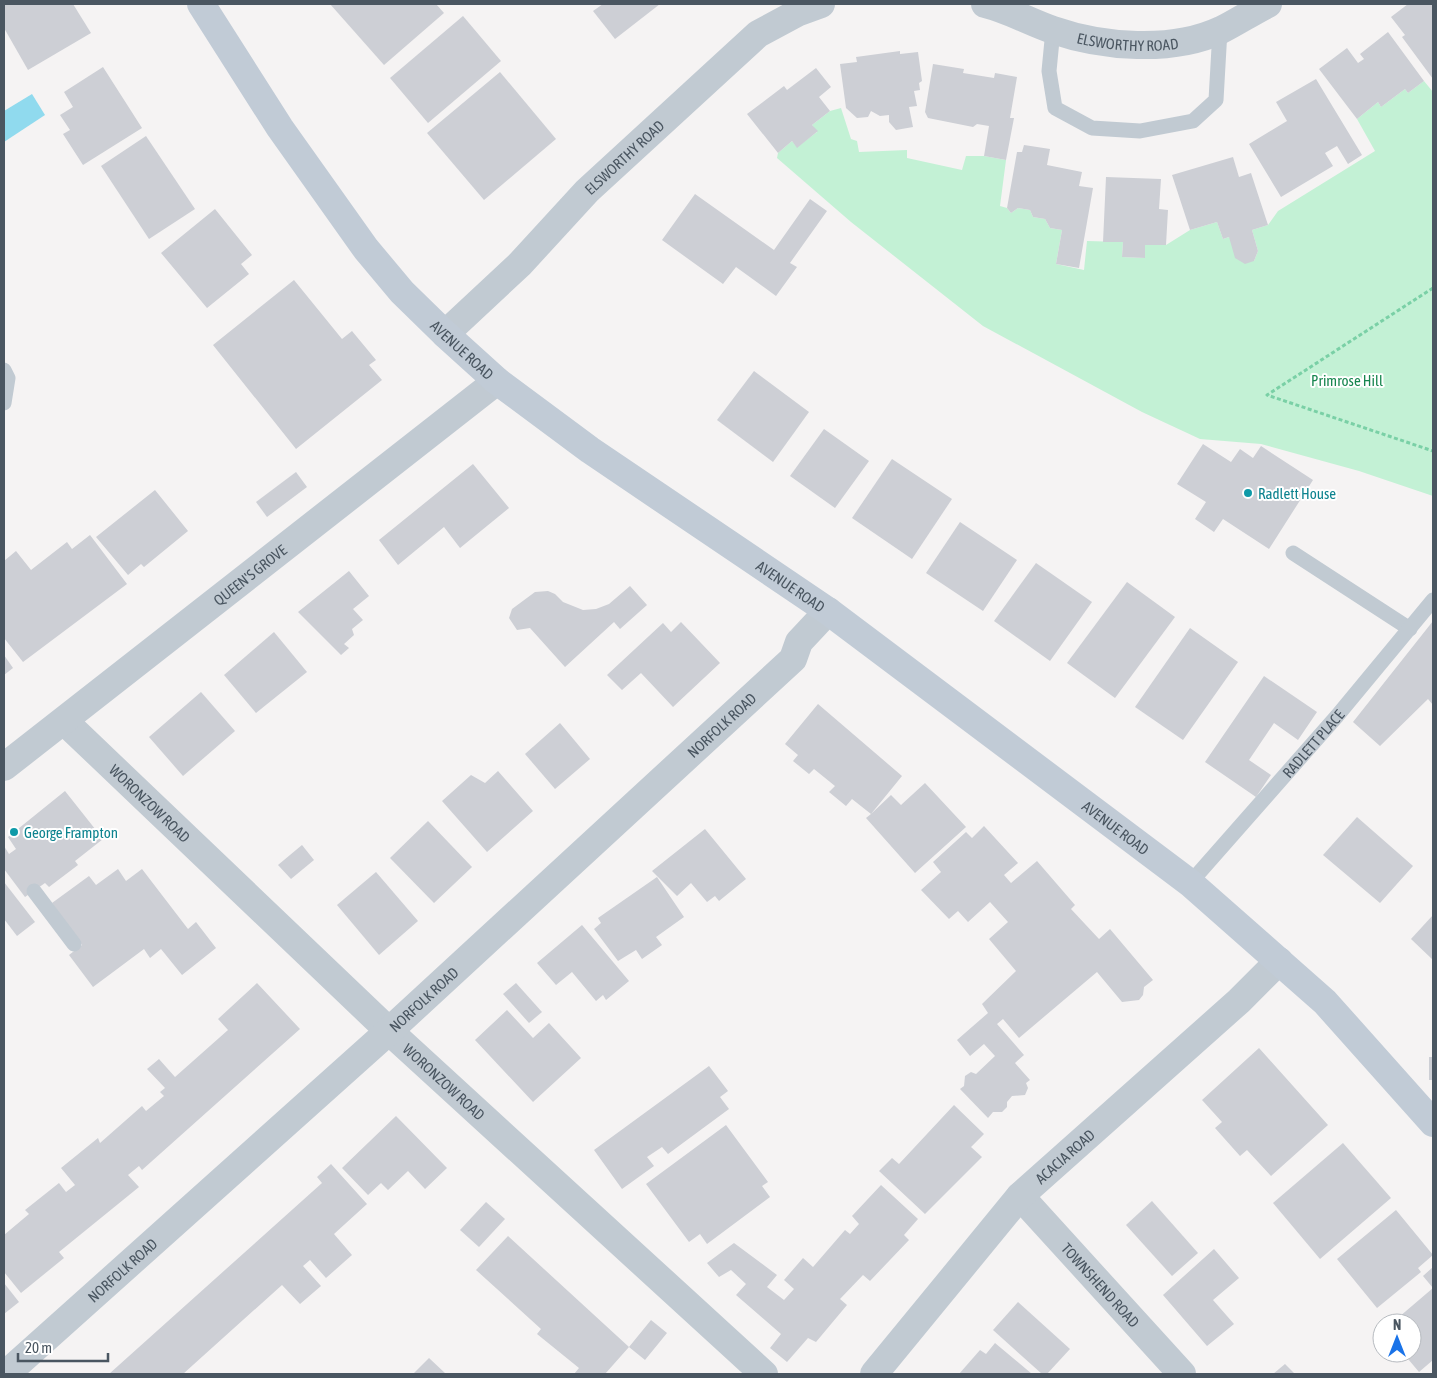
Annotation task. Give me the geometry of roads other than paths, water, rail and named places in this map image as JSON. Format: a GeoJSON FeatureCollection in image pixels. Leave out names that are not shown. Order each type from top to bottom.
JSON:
{"type":"FeatureCollection","features":[{"type":"Feature","properties":{"kind":"main road","name":"AVENUE ROAD"},"geometry":{"type":"LineString","coordinates":[[201,4],[280,128],[366,248],[402,292],[445,334],[497,381],[590,450],[828,611],[1190,883],[1325,1002],[1433,1123]]}},
{"type":"Feature","properties":{"kind":"street","name":"ELSWORTHY ROAD"},"geometry":{"type":"LineString","coordinates":[[445,334],[520,264],[585,192],[758,34],[798,12],[821,4]]}},
{"type":"Feature","properties":{"kind":"street","name":"ELSWORTHY ROAD"},"geometry":{"type":"LineString","coordinates":[[985,4],[1053,30],[1094,42],[1152,46],[1206,36],[1268,4]]}},
{"type":"Feature","properties":{"kind":"street","name":"QUEEN'S GROVE"},"geometry":{"type":"LineString","coordinates":[[4,767],[497,381]]}},
{"type":"Feature","properties":{"kind":"street","name":"NORFOLK ROAD"},"geometry":{"type":"LineString","coordinates":[[6,1374],[389,1030],[793,659],[799,642],[828,611]]}},
{"type":"Feature","properties":{"kind":"street","name":"WORONZOW ROAD"},"geometry":{"type":"LineString","coordinates":[[64,721],[389,1030],[764,1374]]}},
{"type":"Feature","properties":{"kind":"street","name":"ACACIA ROAD"},"geometry":{"type":"LineString","coordinates":[[874,1374],[1020,1196],[1239,1001],[1279,961]]}},
{"type":"Feature","properties":{"kind":"street","name":"TOWNSHEND ROAD"},"geometry":{"type":"LineString","coordinates":[[1020,1196],[1182,1374]]}},
{"type":"Feature","properties":{"kind":"lane"},"geometry":{"type":"LineString","coordinates":[[1053,30],[1049,71],[1055,108],[1092,128],[1140,132],[1193,121],[1216,100],[1220,65],[1220,30]]}},
{"type":"Feature","properties":{"kind":"lane"},"geometry":{"type":"LineString","coordinates":[[4,370],[8,378],[4,403]]}},
{"type":"Feature","properties":{"kind":"lane"},"geometry":{"type":"LineString","coordinates":[[1293,553],[1410,629]]}},
{"type":"Feature","properties":{"kind":"lane","name":"RADLETT PLACE"},"geometry":{"type":"LineString","coordinates":[[1190,883],[1433,600]]}},
{"type":"Feature","properties":{"kind":"lane"},"geometry":{"type":"LineString","coordinates":[[34,891],[74,944]]}},
{"type":"Feature","properties":{"kind":"water"},"geometry":{"type":"Polygon","coordinates":[[[32,94],[45,115],[4,142],[4,111],[32,94]]]}},
{"type":"Feature","properties":{"kind":"place","name":"Radlett House"},"geometry":{"type":"Point","coordinates":[1248,493]}},
{"type":"Feature","properties":{"kind":"place","name":"George Frampton"},"geometry":{"type":"Point","coordinates":[14,832]}},
{"type":"Feature","properties":{"kind":"park label","name":"Primrose Hill"},"geometry":{"type":"Point","coordinates":[1347,380]}}]}
